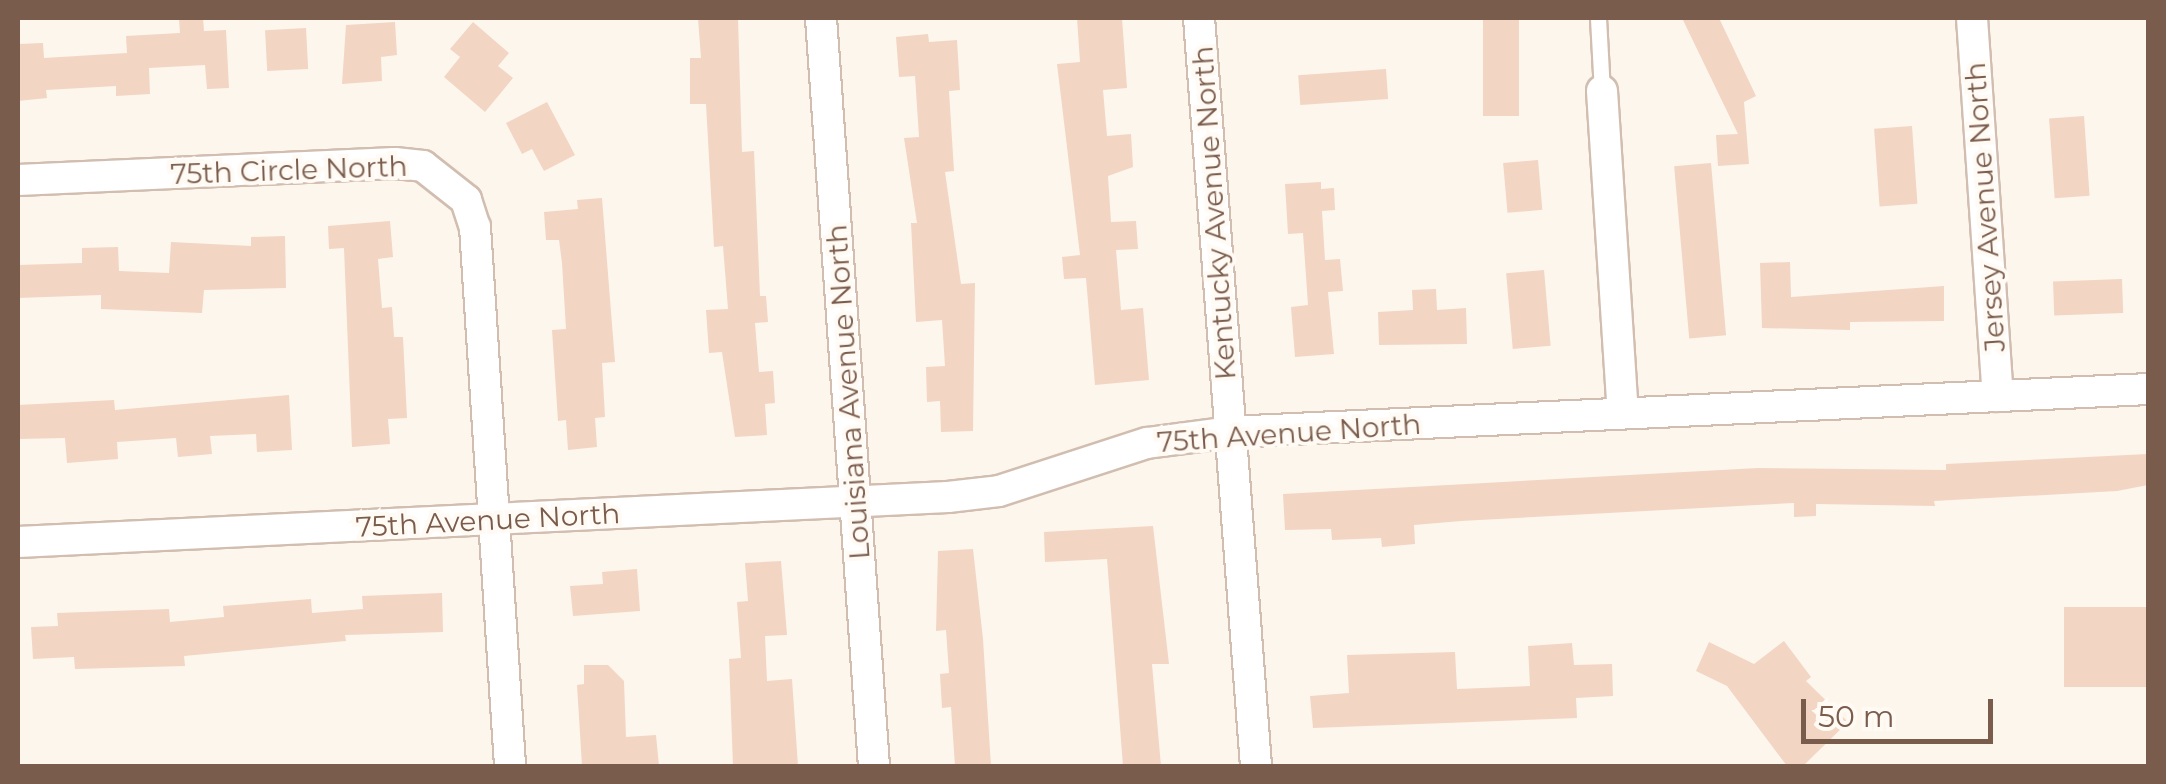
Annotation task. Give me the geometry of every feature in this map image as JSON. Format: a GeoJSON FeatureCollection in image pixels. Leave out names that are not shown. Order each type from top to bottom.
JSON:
{"type":"FeatureCollection","features":[{"type":"Feature","properties":{"kind":"street","name":"Louisiana Avenue North"},"geometry":{"type":"LineString","coordinates":[[822,18],[874,766]]}},
{"type":"Feature","properties":{"kind":"street","name":"Kentucky Avenue North"},"geometry":{"type":"LineString","coordinates":[[1199,18],[1256,766]]}},
{"type":"Feature","properties":{"kind":"street","name":"Jersey Avenue North"},"geometry":{"type":"LineString","coordinates":[[1972,18],[1998,396]]}},
{"type":"Feature","properties":{"kind":"street"},"geometry":{"type":"LineString","coordinates":[[1602,92],[1623,412]]}},
{"type":"Feature","properties":{"kind":"street","name":"75th Circle North"},"geometry":{"type":"LineString","coordinates":[[18,180],[395,163],[423,166],[447,180],[466,200],[475,227],[510,766]]}},
{"type":"Feature","properties":{"kind":"street","name":"75th Avenue North"},"geometry":{"type":"LineString","coordinates":[[18,542],[855,502],[999,491],[1147,443],[1230,432],[2148,389]]}},
{"type":"Feature","properties":{"kind":"lane"},"geometry":{"type":"LineString","coordinates":[[1598,18],[1602,92]]}},
{"type":"Feature","properties":{"kind":"building"},"geometry":{"type":"Polygon","coordinates":[[[203,18],[204,31],[226,30],[229,88],[207,89],[205,65],[149,68],[150,94],[116,96],[116,86],[46,90],[47,98],[18,101],[18,44],[43,43],[44,58],[127,53],[126,36],[180,33],[179,19],[203,18]]]}},
{"type":"Feature","properties":{"kind":"building"},"geometry":{"type":"Polygon","coordinates":[[[698,18],[738,18],[742,152],[754,151],[760,296],[766,296],[768,322],[755,323],[759,372],[773,371],[775,403],[765,404],[767,435],[735,437],[722,352],[709,353],[706,310],[728,309],[723,246],[714,247],[706,104],[690,104],[690,58],[701,58],[698,18]]]}},
{"type":"Feature","properties":{"kind":"building"},"geometry":{"type":"Polygon","coordinates":[[[1077,18],[1122,18],[1127,88],[1103,90],[1107,136],[1131,134],[1133,167],[1108,176],[1111,222],[1136,221],[1138,249],[1116,250],[1121,310],[1143,308],[1149,380],[1095,385],[1086,278],[1064,279],[1062,257],[1080,255],[1057,64],[1080,62],[1077,18]]]}},
{"type":"Feature","properties":{"kind":"building"},"geometry":{"type":"Polygon","coordinates":[[[1483,18],[1519,18],[1519,116],[1483,116],[1483,18]]]}},
{"type":"Feature","properties":{"kind":"building"},"geometry":{"type":"Polygon","coordinates":[[[1682,18],[1719,18],[1756,96],[1744,102],[1749,164],[1718,166],[1716,135],[1738,134],[1682,18]]]}},
{"type":"Feature","properties":{"kind":"building"},"geometry":{"type":"Polygon","coordinates":[[[395,22],[397,55],[381,57],[382,81],[342,84],[346,25],[395,22]]]}},
{"type":"Feature","properties":{"kind":"building"},"geometry":{"type":"Polygon","coordinates":[[[473,22],[509,53],[498,66],[513,78],[485,112],[444,77],[460,57],[450,49],[473,22]]]}},
{"type":"Feature","properties":{"kind":"building"},"geometry":{"type":"Polygon","coordinates":[[[306,28],[308,69],[267,71],[265,30],[306,28]]]}},
{"type":"Feature","properties":{"kind":"building"},"geometry":{"type":"Polygon","coordinates":[[[928,34],[929,42],[957,40],[960,90],[949,91],[954,171],[945,172],[961,284],[975,283],[973,431],[941,432],[940,401],[927,402],[926,367],[945,366],[942,320],[916,322],[911,223],[917,223],[904,138],[919,137],[915,76],[899,77],[896,37],[928,34]]]}},
{"type":"Feature","properties":{"kind":"building"},"geometry":{"type":"Polygon","coordinates":[[[1386,69],[1388,99],[1300,105],[1298,75],[1386,69]]]}},
{"type":"Feature","properties":{"kind":"building"},"geometry":{"type":"Polygon","coordinates":[[[547,102],[575,155],[544,171],[532,149],[522,154],[506,123],[547,102]]]}},
{"type":"Feature","properties":{"kind":"building"},"geometry":{"type":"Polygon","coordinates":[[[2084,116],[2090,196],[2055,198],[2049,118],[2084,116]]]}},
{"type":"Feature","properties":{"kind":"building"},"geometry":{"type":"Polygon","coordinates":[[[1912,126],[1917,204],[1880,206],[1874,129],[1912,126]]]}},
{"type":"Feature","properties":{"kind":"building"},"geometry":{"type":"Polygon","coordinates":[[[1538,160],[1542,210],[1507,213],[1503,163],[1538,160]]]}},
{"type":"Feature","properties":{"kind":"building"},"geometry":{"type":"Polygon","coordinates":[[[1711,163],[1726,335],[1689,339],[1674,166],[1711,163]]]}},
{"type":"Feature","properties":{"kind":"building"},"geometry":{"type":"Polygon","coordinates":[[[1321,182],[1321,189],[1334,188],[1335,210],[1322,211],[1325,260],[1340,259],[1343,291],[1328,292],[1334,354],[1295,357],[1291,307],[1308,305],[1303,233],[1288,234],[1285,184],[1321,182]]]}},
{"type":"Feature","properties":{"kind":"building"},"geometry":{"type":"Polygon","coordinates":[[[602,198],[615,362],[602,363],[605,417],[595,418],[597,447],[568,450],[566,420],[558,421],[552,330],[566,329],[562,263],[559,240],[546,240],[544,212],[578,209],[577,200],[602,198]]]}},
{"type":"Feature","properties":{"kind":"building"},"geometry":{"type":"Polygon","coordinates":[[[390,221],[393,257],[378,259],[382,308],[392,307],[394,337],[403,337],[407,418],[388,419],[390,444],[352,447],[344,248],[329,249],[328,226],[390,221]]]}},
{"type":"Feature","properties":{"kind":"building"},"geometry":{"type":"Polygon","coordinates":[[[285,236],[286,288],[204,290],[202,313],[101,309],[101,295],[18,298],[18,265],[82,263],[82,248],[118,247],[119,271],[169,273],[171,242],[251,246],[251,237],[285,236]]]}},
{"type":"Feature","properties":{"kind":"building"},"geometry":{"type":"Polygon","coordinates":[[[1790,262],[1791,297],[1944,286],[1944,321],[1850,322],[1850,330],[1762,328],[1760,263],[1790,262]]]}},
{"type":"Feature","properties":{"kind":"building"},"geometry":{"type":"Polygon","coordinates":[[[1544,270],[1551,346],[1513,349],[1506,273],[1544,270]]]}},
{"type":"Feature","properties":{"kind":"building"},"geometry":{"type":"Polygon","coordinates":[[[2122,279],[2123,313],[2054,315],[2053,281],[2122,279]]]}},
{"type":"Feature","properties":{"kind":"building"},"geometry":{"type":"Polygon","coordinates":[[[1436,289],[1437,310],[1466,308],[1467,344],[1379,345],[1378,312],[1413,310],[1412,290],[1436,289]]]}},
{"type":"Feature","properties":{"kind":"building"},"geometry":{"type":"Polygon","coordinates":[[[289,395],[292,450],[257,452],[256,434],[210,436],[212,454],[178,457],[176,438],[117,442],[118,459],[67,463],[65,438],[18,439],[18,405],[114,400],[115,410],[289,395]]]}},
{"type":"Feature","properties":{"kind":"building"},"geometry":{"type":"Polygon","coordinates":[[[2148,454],[2148,485],[2117,491],[1934,501],[1935,506],[1816,504],[1816,516],[1794,517],[1794,503],[1461,521],[1414,525],[1415,544],[1382,547],[1381,538],[1332,540],[1331,529],[1285,530],[1283,494],[1758,468],[1946,470],[1946,464],[2148,454]]]}},
{"type":"Feature","properties":{"kind":"building"},"geometry":{"type":"Polygon","coordinates":[[[1153,526],[1169,664],[1152,664],[1161,766],[1123,766],[1107,559],[1045,562],[1044,532],[1153,526]]]}},
{"type":"Feature","properties":{"kind":"building"},"geometry":{"type":"Polygon","coordinates":[[[973,549],[991,766],[955,766],[951,707],[942,708],[940,674],[949,673],[946,630],[936,631],[938,551],[973,549]]]}},
{"type":"Feature","properties":{"kind":"building"},"geometry":{"type":"Polygon","coordinates":[[[781,561],[787,635],[765,636],[767,681],[792,679],[798,766],[733,766],[729,659],[741,658],[737,602],[748,601],[745,563],[781,561]]]}},
{"type":"Feature","properties":{"kind":"building"},"geometry":{"type":"Polygon","coordinates":[[[637,569],[640,611],[573,616],[570,586],[603,584],[602,572],[637,569]]]}},
{"type":"Feature","properties":{"kind":"building"},"geometry":{"type":"Polygon","coordinates":[[[442,593],[443,632],[345,635],[346,641],[184,656],[185,666],[75,669],[74,657],[33,659],[31,627],[58,626],[57,613],[169,609],[170,622],[224,617],[223,606],[311,599],[312,613],[363,609],[362,596],[442,593]]]}},
{"type":"Feature","properties":{"kind":"building"},"geometry":{"type":"Polygon","coordinates":[[[2064,607],[2148,607],[2148,687],[2064,687],[2064,607]]]}},
{"type":"Feature","properties":{"kind":"building"},"geometry":{"type":"Polygon","coordinates":[[[1784,641],[1811,677],[1806,681],[1848,722],[1803,766],[1787,766],[1727,686],[1696,671],[1709,642],[1754,664],[1784,641]]]}},
{"type":"Feature","properties":{"kind":"building"},"geometry":{"type":"Polygon","coordinates":[[[1572,643],[1574,665],[1612,664],[1613,696],[1576,698],[1577,718],[1313,728],[1310,696],[1349,693],[1347,655],[1455,652],[1457,689],[1530,686],[1528,646],[1572,643]]]}},
{"type":"Feature","properties":{"kind":"building"},"geometry":{"type":"Polygon","coordinates":[[[584,665],[608,665],[624,681],[626,737],[656,735],[659,766],[582,766],[577,685],[584,684],[584,665]]]}}]}
